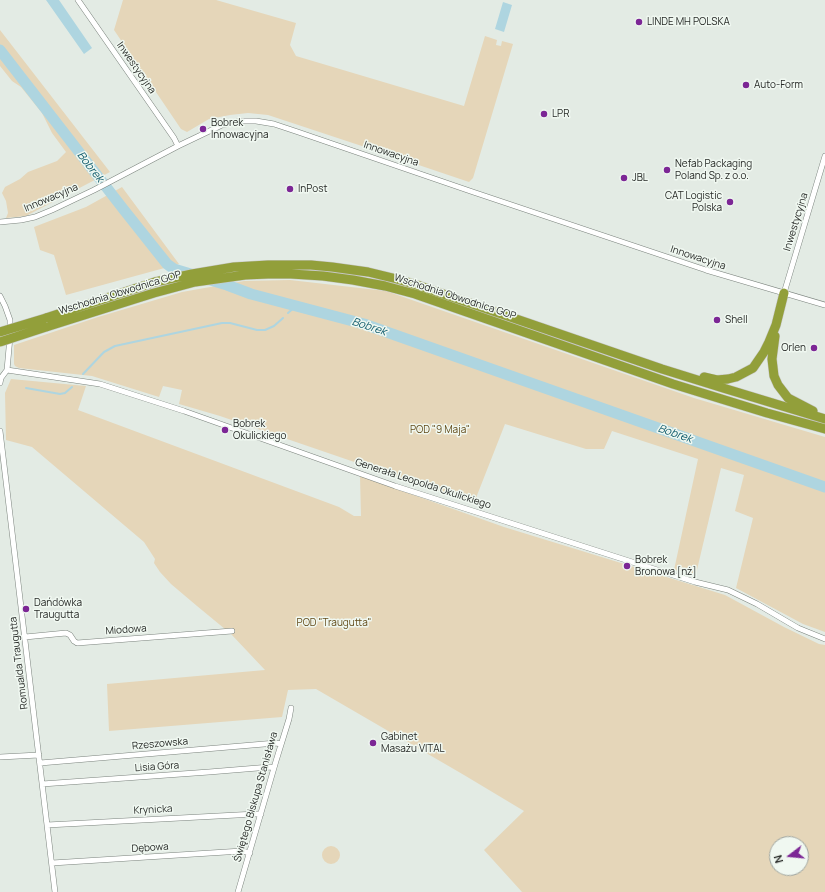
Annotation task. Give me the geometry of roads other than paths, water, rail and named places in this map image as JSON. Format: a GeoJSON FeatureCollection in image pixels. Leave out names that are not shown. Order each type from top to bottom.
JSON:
{"type":"FeatureCollection","features":[{"type":"Feature","properties":{"kind":"highway","name":"Wschodnia Obwodnica GOP"},"geometry":{"type":"LineString","coordinates":[[0,342],[155,282],[234,267],[311,265],[368,272],[397,279],[662,369],[825,418]]}},
{"type":"Feature","properties":{"kind":"highway","name":"Wschodnia Obwodnica GOP"},"geometry":{"type":"LineString","coordinates":[[0,332],[46,323],[195,282],[245,275],[291,274],[323,276],[390,287],[415,294],[673,384],[825,429]]}},
{"type":"Feature","properties":{"kind":"highway"},"geometry":{"type":"LineString","coordinates":[[784,293],[776,324],[772,359],[774,376],[778,385],[788,398],[825,418]]}},
{"type":"Feature","properties":{"kind":"highway"},"geometry":{"type":"LineString","coordinates":[[662,369],[717,380],[736,377],[753,368],[764,352],[776,324]]}},
{"type":"Feature","properties":{"kind":"street","name":"Inwestycyjna"},"geometry":{"type":"LineString","coordinates":[[78,0],[174,138],[178,146]]}},
{"type":"Feature","properties":{"kind":"street","name":"Innowacyjna"},"geometry":{"type":"LineString","coordinates":[[0,222],[35,217],[52,210],[222,125],[249,121],[265,122],[706,270],[825,305]]}},
{"type":"Feature","properties":{"kind":"street","name":"Inwestycyjna"},"geometry":{"type":"LineString","coordinates":[[784,293],[825,156]]}},
{"type":"Feature","properties":{"kind":"street"},"geometry":{"type":"LineString","coordinates":[[0,296],[10,320],[7,370],[1,378],[0,383]]}},
{"type":"Feature","properties":{"kind":"street","name":"Generała Leopolda Okulickiego"},"geometry":{"type":"LineString","coordinates":[[7,370],[100,384],[184,411],[395,486],[695,582],[728,590],[757,604],[798,628],[825,639]]}},
{"type":"Feature","properties":{"kind":"street","name":"Romualda Traugutta"},"geometry":{"type":"LineString","coordinates":[[0,431],[55,892]]}},
{"type":"Feature","properties":{"kind":"street","name":"Miodowa"},"geometry":{"type":"LineString","coordinates":[[25,637],[66,633],[70,635],[77,643],[232,631]]}},
{"type":"Feature","properties":{"kind":"street","name":"Świętego Biskupa Stanisława"},"geometry":{"type":"LineString","coordinates":[[238,892],[291,708]]}},
{"type":"Feature","properties":{"kind":"street","name":"Rzeszowska"},"geometry":{"type":"LineString","coordinates":[[40,763],[276,743],[281,744]]}},
{"type":"Feature","properties":{"kind":"street"},"geometry":{"type":"LineString","coordinates":[[0,757],[39,755]]}},
{"type":"Feature","properties":{"kind":"street","name":"Lisia Góra"},"geometry":{"type":"LineString","coordinates":[[42,784],[270,767],[274,768]]}},
{"type":"Feature","properties":{"kind":"street","name":"Krynicka"},"geometry":{"type":"LineString","coordinates":[[47,825],[261,814]]}},
{"type":"Feature","properties":{"kind":"street","name":"Dębowa"},"geometry":{"type":"LineString","coordinates":[[52,863],[242,851],[250,853]]}},
{"type":"Feature","properties":{"kind":"water"},"geometry":{"type":"Polygon","coordinates":[[[46,0],[59,0],[92,48],[84,54],[46,0]]]}},
{"type":"Feature","properties":{"kind":"water"},"geometry":{"type":"Polygon","coordinates":[[[503,2],[512,5],[504,32],[495,29],[503,2]]]}},
{"type":"Feature","properties":{"kind":"waterway","name":"Bobrek"},"geometry":{"type":"LineString","coordinates":[[0,50],[124,210],[167,264],[174,269],[251,294],[364,324],[825,487]]}},
{"type":"Feature","properties":{"kind":"waterway"},"geometry":{"type":"LineString","coordinates":[[288,313],[296,306]]}},
{"type":"Feature","properties":{"kind":"waterway"},"geometry":{"type":"LineString","coordinates":[[83,374],[104,352],[115,346],[222,323],[230,323],[257,330],[265,330],[274,326],[283,318]]}},
{"type":"Feature","properties":{"kind":"waterway"},"geometry":{"type":"LineString","coordinates":[[26,388],[60,394],[65,393],[72,387]]}},
{"type":"Feature","properties":{"kind":"place","name":"LINDE MH POLSKA"},"geometry":{"type":"Point","coordinates":[639,22]}},
{"type":"Feature","properties":{"kind":"place","name":"Auto-Form"},"geometry":{"type":"Point","coordinates":[746,85]}},
{"type":"Feature","properties":{"kind":"place","name":"LPR"},"geometry":{"type":"Point","coordinates":[544,114]}},
{"type":"Feature","properties":{"kind":"place","name":"Bobrek Innowacyjna"},"geometry":{"type":"Point","coordinates":[203,129]}},
{"type":"Feature","properties":{"kind":"place","name":"Nefab Packaging Poland Sp. z o.o."},"geometry":{"type":"Point","coordinates":[667,170]}},
{"type":"Feature","properties":{"kind":"place","name":"JBL"},"geometry":{"type":"Point","coordinates":[624,178]}},
{"type":"Feature","properties":{"kind":"place","name":"InPost"},"geometry":{"type":"Point","coordinates":[290,189]}},
{"type":"Feature","properties":{"kind":"place","name":"CAT Logistic Polska"},"geometry":{"type":"Point","coordinates":[730,202]}},
{"type":"Feature","properties":{"kind":"place","name":"Shell"},"geometry":{"type":"Point","coordinates":[717,320]}},
{"type":"Feature","properties":{"kind":"place","name":"Orlen"},"geometry":{"type":"Point","coordinates":[814,348]}},
{"type":"Feature","properties":{"kind":"place","name":"Bobrek Okulickiego"},"geometry":{"type":"Point","coordinates":[225,430]}},
{"type":"Feature","properties":{"kind":"place","name":"Bobrek Bronowa [nż]"},"geometry":{"type":"Point","coordinates":[627,566]}},
{"type":"Feature","properties":{"kind":"place","name":"Dańdówka Traugutta"},"geometry":{"type":"Point","coordinates":[26,609]}},
{"type":"Feature","properties":{"kind":"place","name":"Gabinet Masażu VITAL"},"geometry":{"type":"Point","coordinates":[373,743]}},
{"type":"Feature","properties":{"kind":"park label","name":"POD \"9 Maja\""},"geometry":{"type":"Point","coordinates":[440,430]}},
{"type":"Feature","properties":{"kind":"park label","name":"POD \"Traugutta\""},"geometry":{"type":"Point","coordinates":[334,623]}}]}
